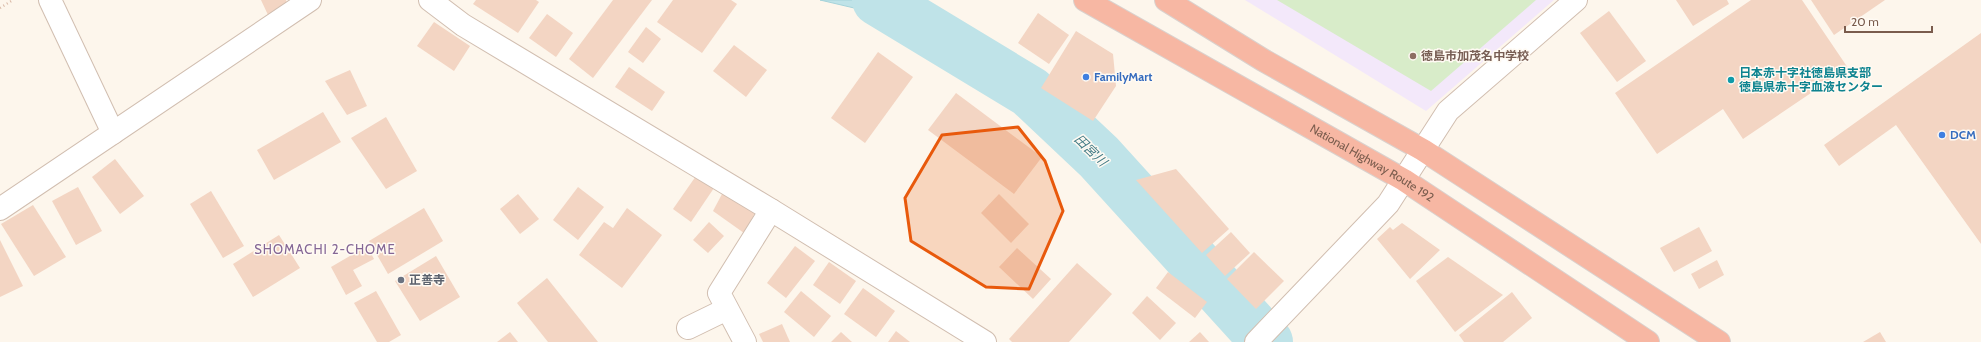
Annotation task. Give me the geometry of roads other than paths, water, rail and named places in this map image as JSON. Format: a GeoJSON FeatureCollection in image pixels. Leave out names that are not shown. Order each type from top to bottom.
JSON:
{"type":"FeatureCollection","features":[{"type":"Feature","properties":{"kind":"highway","name":"National Highway Route 192"},"geometry":{"type":"LineString","coordinates":[[1085,0],[1404,180],[1648,342]]}},
{"type":"Feature","properties":{"kind":"highway"},"geometry":{"type":"LineString","coordinates":[[1166,0],[1263,60],[1423,150],[1718,342]]}},
{"type":"Feature","properties":{"kind":"street"},"geometry":{"type":"LineString","coordinates":[[50,0],[113,133]]}},
{"type":"Feature","properties":{"kind":"street"},"geometry":{"type":"LineString","coordinates":[[0,209],[310,0]]}},
{"type":"Feature","properties":{"kind":"street"},"geometry":{"type":"LineString","coordinates":[[430,0],[463,25],[647,137],[771,210],[985,342]]}},
{"type":"Feature","properties":{"kind":"street"},"geometry":{"type":"LineString","coordinates":[[1263,335],[1388,204],[1448,111],[1576,0]]}},
{"type":"Feature","properties":{"kind":"street"},"geometry":{"type":"LineString","coordinates":[[744,342],[719,293],[771,210]]}},
{"type":"Feature","properties":{"kind":"street"},"geometry":{"type":"LineString","coordinates":[[688,328],[727,309]]}},
{"type":"Feature","properties":{"kind":"water"},"geometry":{"type":"Polygon","coordinates":[[[820,0],[917,0],[993,56],[974,79],[884,15],[820,0]]]}},
{"type":"Feature","properties":{"kind":"waterway","name":"田宮川"},"geometry":{"type":"LineString","coordinates":[[878,0],[1030,92],[1099,157],[1267,342]]}},
{"type":"Feature","properties":{"kind":"place","name":"徳島市加茂名中学校"},"geometry":{"type":"Point","coordinates":[1413,56]}},
{"type":"Feature","properties":{"kind":"place","name":"FamilyMart"},"geometry":{"type":"Point","coordinates":[1086,77]}},
{"type":"Feature","properties":{"kind":"place","name":"日本赤十字社徳島県支部 徳島県赤十字血液センター"},"geometry":{"type":"Point","coordinates":[1731,80]}},
{"type":"Feature","properties":{"kind":"place","name":"DCM"},"geometry":{"type":"Point","coordinates":[1942,135]}},
{"type":"Feature","properties":{"kind":"place","name":"正善寺"},"geometry":{"type":"Point","coordinates":[401,280]}},
{"type":"Feature","properties":{"kind":"district","name":"SHOMACHI 2-CHOME"},"geometry":{"type":"Point","coordinates":[325,249]}}]}
